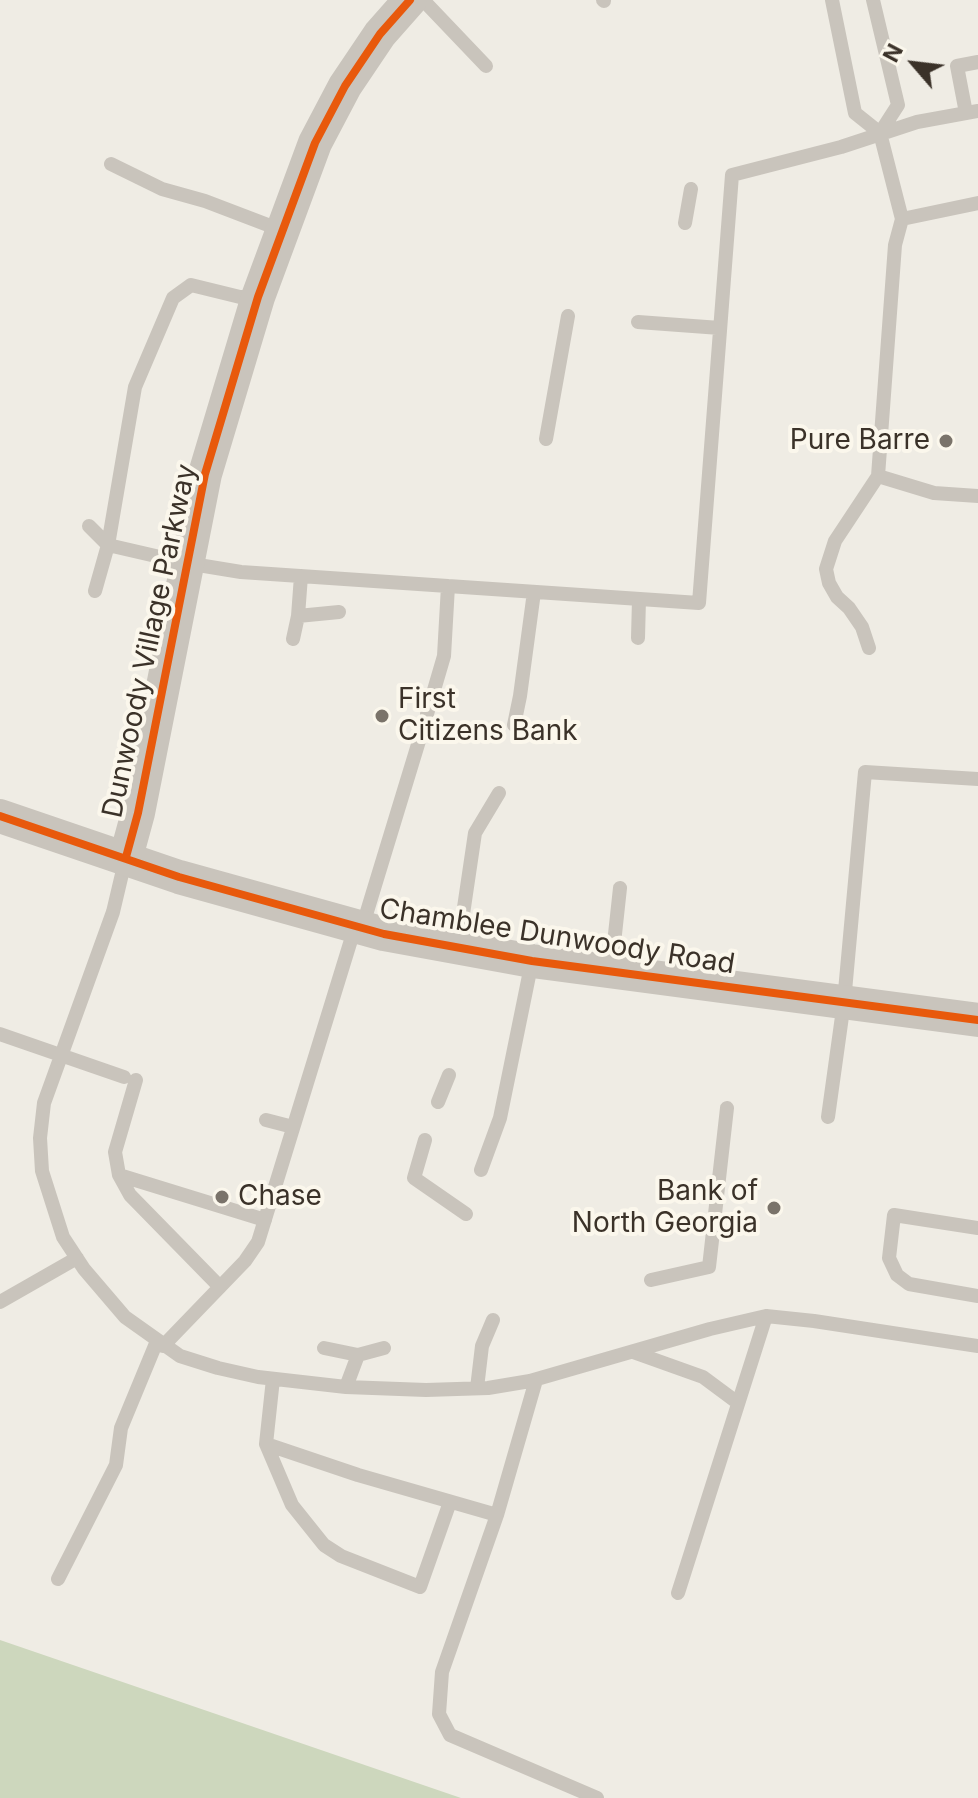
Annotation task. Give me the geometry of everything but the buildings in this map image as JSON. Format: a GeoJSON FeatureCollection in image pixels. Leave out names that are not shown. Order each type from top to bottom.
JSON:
{"type":"FeatureCollection","features":[{"type":"Feature","properties":{"kind":"street","name":"Dunwoody Village Parkway"},"geometry":{"type":"LineString","coordinates":[[126,857],[138,813],[205,474],[258,297],[315,143],[345,86],[380,34],[410,0]]}},
{"type":"Feature","properties":{"kind":"street","name":"Chamblee Dunwoody Road"},"geometry":{"type":"LineString","coordinates":[[0,816],[179,877],[358,928],[532,961],[978,1020]]}},
{"type":"Feature","properties":{"kind":"lane"},"geometry":{"type":"LineString","coordinates":[[423,0],[486,66]]}},
{"type":"Feature","properties":{"kind":"lane"},"geometry":{"type":"LineString","coordinates":[[832,0],[855,113],[880,133],[902,219],[895,245],[878,476],[835,541],[826,569],[829,583],[862,627],[869,648]]}},
{"type":"Feature","properties":{"kind":"lane"},"geometry":{"type":"LineString","coordinates":[[873,0],[898,105],[880,133]]}},
{"type":"Feature","properties":{"kind":"lane"},"geometry":{"type":"LineString","coordinates":[[89,526],[108,545],[241,572],[699,603],[732,175],[841,147],[917,122],[972,112],[957,66],[978,62]]}},
{"type":"Feature","properties":{"kind":"lane"},"geometry":{"type":"LineString","coordinates":[[111,164],[162,189],[205,201],[281,230]]}},
{"type":"Feature","properties":{"kind":"lane"},"geometry":{"type":"LineString","coordinates":[[685,223],[691,189]]}},
{"type":"Feature","properties":{"kind":"lane"},"geometry":{"type":"LineString","coordinates":[[902,219],[978,203]]}},
{"type":"Feature","properties":{"kind":"lane"},"geometry":{"type":"LineString","coordinates":[[95,591],[108,545],[135,387],[173,298],[191,285],[240,297],[258,297]]}},
{"type":"Feature","properties":{"kind":"lane"},"geometry":{"type":"LineString","coordinates":[[546,439],[568,316]]}},
{"type":"Feature","properties":{"kind":"lane"},"geometry":{"type":"LineString","coordinates":[[638,322],[720,328]]}},
{"type":"Feature","properties":{"kind":"lane"},"geometry":{"type":"LineString","coordinates":[[878,476],[934,493],[978,496]]}},
{"type":"Feature","properties":{"kind":"lane"},"geometry":{"type":"LineString","coordinates":[[293,639],[301,576]]}},
{"type":"Feature","properties":{"kind":"lane"},"geometry":{"type":"LineString","coordinates":[[427,714],[444,656],[448,586]]}},
{"type":"Feature","properties":{"kind":"lane"},"geometry":{"type":"LineString","coordinates":[[514,725],[534,592]]}},
{"type":"Feature","properties":{"kind":"lane"},"geometry":{"type":"LineString","coordinates":[[638,638],[639,599]]}},
{"type":"Feature","properties":{"kind":"lane"},"geometry":{"type":"LineString","coordinates":[[298,616],[339,612]]}},
{"type":"Feature","properties":{"kind":"lane"},"geometry":{"type":"LineString","coordinates":[[58,1579],[116,1465],[121,1428],[160,1344],[253,1252],[419,741]]}},
{"type":"Feature","properties":{"kind":"lane"},"geometry":{"type":"LineString","coordinates":[[828,1117],[844,1002],[865,772],[978,779]]}},
{"type":"Feature","properties":{"kind":"lane"},"geometry":{"type":"LineString","coordinates":[[458,948],[475,833],[499,793]]}},
{"type":"Feature","properties":{"kind":"lane"},"geometry":{"type":"LineString","coordinates":[[126,857],[113,912],[44,1103],[40,1138],[42,1171],[63,1237],[77,1258],[125,1317],[180,1356],[218,1368],[273,1379],[346,1387],[426,1390],[477,1388],[536,1380],[710,1329],[766,1316],[978,1346]]}},
{"type":"Feature","properties":{"kind":"lane"},"geometry":{"type":"LineString","coordinates":[[611,972],[620,888]]}},
{"type":"Feature","properties":{"kind":"lane"},"geometry":{"type":"LineString","coordinates":[[481,1170],[500,1118],[532,961]]}},
{"type":"Feature","properties":{"kind":"lane"},"geometry":{"type":"LineString","coordinates":[[0,1034],[130,1078],[115,1152],[119,1175],[130,1195],[220,1287]]}},
{"type":"Feature","properties":{"kind":"lane"},"geometry":{"type":"LineString","coordinates":[[438,1102],[449,1075]]}},
{"type":"Feature","properties":{"kind":"lane"},"geometry":{"type":"LineString","coordinates":[[651,1280],[709,1267],[727,1108]]}},
{"type":"Feature","properties":{"kind":"lane"},"geometry":{"type":"LineString","coordinates":[[266,1120],[293,1127]]}},
{"type":"Feature","properties":{"kind":"lane"},"geometry":{"type":"LineString","coordinates":[[425,1140],[414,1178],[466,1214]]}},
{"type":"Feature","properties":{"kind":"lane"},"geometry":{"type":"LineString","coordinates":[[119,1175],[265,1220]]}},
{"type":"Feature","properties":{"kind":"lane"},"geometry":{"type":"LineString","coordinates":[[978,1228],[894,1215],[889,1258],[897,1275],[909,1284],[978,1296]]}},
{"type":"Feature","properties":{"kind":"lane"},"geometry":{"type":"LineString","coordinates":[[0,1302],[77,1258]]}},
{"type":"Feature","properties":{"kind":"lane"},"geometry":{"type":"LineString","coordinates":[[678,1593],[766,1316]]}},
{"type":"Feature","properties":{"kind":"lane"},"geometry":{"type":"LineString","coordinates":[[477,1388],[482,1346],[493,1320]]}},
{"type":"Feature","properties":{"kind":"lane"},"geometry":{"type":"LineString","coordinates":[[324,1348],[358,1355],[384,1348]]}},
{"type":"Feature","properties":{"kind":"lane"},"geometry":{"type":"LineString","coordinates":[[633,1352],[703,1377],[738,1403]]}},
{"type":"Feature","properties":{"kind":"lane"},"geometry":{"type":"LineString","coordinates":[[346,1387],[358,1355]]}},
{"type":"Feature","properties":{"kind":"lane"},"geometry":{"type":"LineString","coordinates":[[273,1379],[266,1444],[292,1505],[324,1545],[341,1556],[420,1587],[450,1502]]}},
{"type":"Feature","properties":{"kind":"lane"},"geometry":{"type":"LineString","coordinates":[[536,1380],[497,1515],[442,1672],[439,1714],[450,1735],[597,1798]]}},
{"type":"Feature","properties":{"kind":"lane"},"geometry":{"type":"LineString","coordinates":[[266,1444],[497,1515]]}},
{"type":"Feature","properties":{"kind":"green space"},"geometry":{"type":"Polygon","coordinates":[[[0,1640],[461,1798],[0,1798],[0,1640]]]}},
{"type":"Feature","properties":{"kind":"cycle path"},"geometry":{"type":"LineString","coordinates":[[126,857],[138,813],[205,474],[258,297],[315,143],[345,86],[380,34],[410,0]]}},
{"type":"Feature","properties":{"kind":"cycle path"},"geometry":{"type":"LineString","coordinates":[[0,816],[179,877],[384,934],[532,961],[978,1020]]}},
{"type":"Feature","properties":{"kind":"place","name":"Pure Barre"},"geometry":{"type":"Point","coordinates":[946,441]}},
{"type":"Feature","properties":{"kind":"place","name":"First Citizens Bank"},"geometry":{"type":"Point","coordinates":[382,716]}},
{"type":"Feature","properties":{"kind":"place","name":"Chase"},"geometry":{"type":"Point","coordinates":[222,1197]}},
{"type":"Feature","properties":{"kind":"place","name":"Bank of North Georgia"},"geometry":{"type":"Point","coordinates":[774,1208]}}]}
